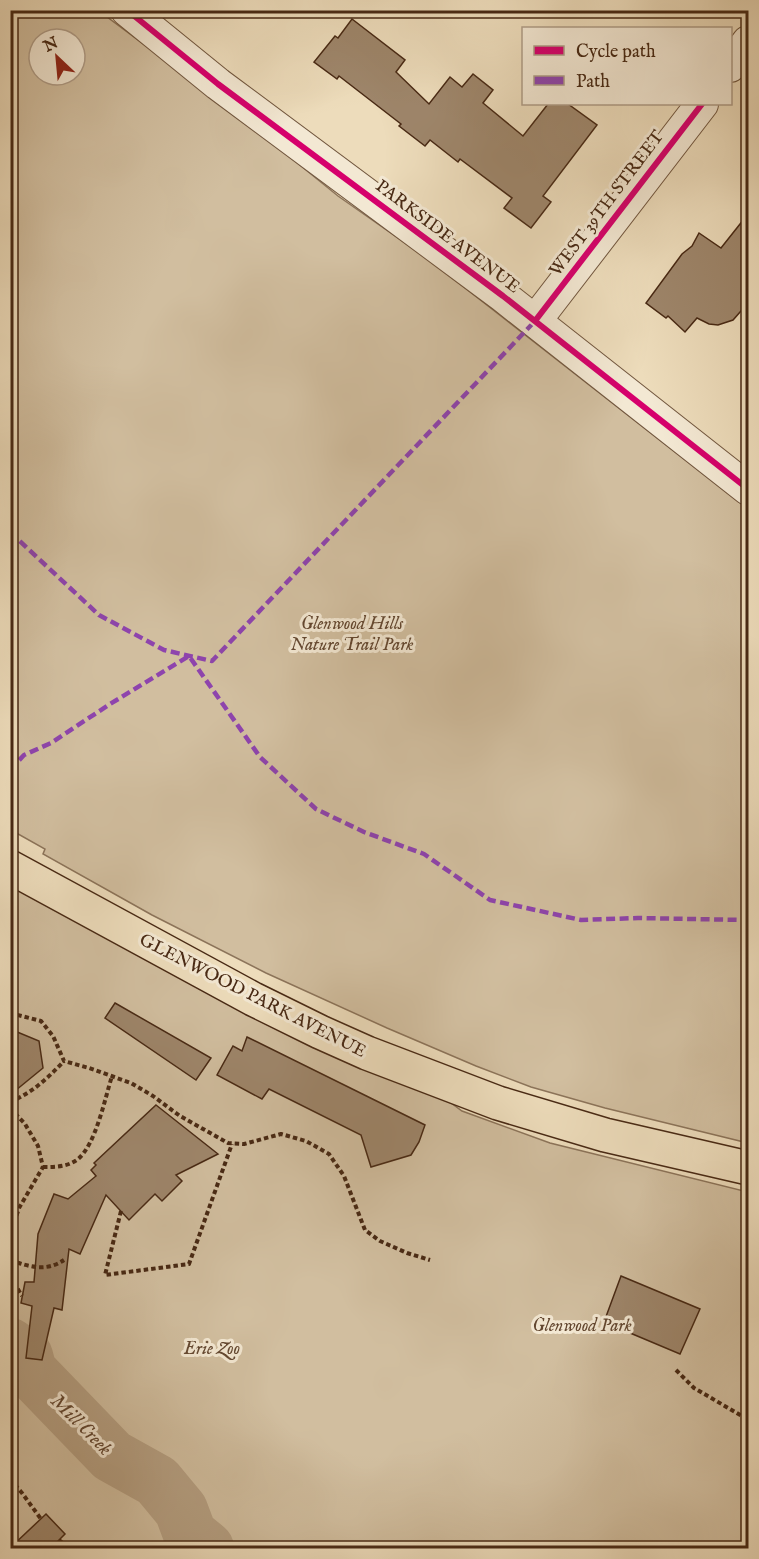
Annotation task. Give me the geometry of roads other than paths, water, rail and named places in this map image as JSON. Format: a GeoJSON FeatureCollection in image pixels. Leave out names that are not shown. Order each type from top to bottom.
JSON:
{"type":"FeatureCollection","features":[{"type":"Feature","properties":{"kind":"main road","name":"GLENWOOD PARK AVENUE"},"geometry":{"type":"LineString","coordinates":[[10,867],[214,978],[320,1032],[367,1053],[494,1102],[605,1135],[748,1168]]}},
{"type":"Feature","properties":{"kind":"street","name":"PARKSIDE AVENUE"},"geometry":{"type":"LineString","coordinates":[[127,10],[218,84],[535,321],[748,489]]}},
{"type":"Feature","properties":{"kind":"street"},"geometry":{"type":"LineString","coordinates":[[732,63],[748,42]]}},
{"type":"Feature","properties":{"kind":"street","name":"WEST 39TH STREET"},"geometry":{"type":"LineString","coordinates":[[535,321],[701,105]]}},
{"type":"Feature","properties":{"kind":"waterway","name":"Mill Creek"},"geometry":{"type":"LineString","coordinates":[[10,1345],[26,1356],[30,1371],[112,1456],[157,1481],[181,1510],[190,1534],[207,1548]]}},
{"type":"Feature","properties":{"kind":"park label","name":"Glenwood Hills Nature Trail Park"},"geometry":{"type":"Point","coordinates":[352,633]}},
{"type":"Feature","properties":{"kind":"park label","name":"Glenwood Park"},"geometry":{"type":"Point","coordinates":[582,1325]}},
{"type":"Feature","properties":{"kind":"park label","name":"Erie Zoo"},"geometry":{"type":"Point","coordinates":[212,1348]}}]}
